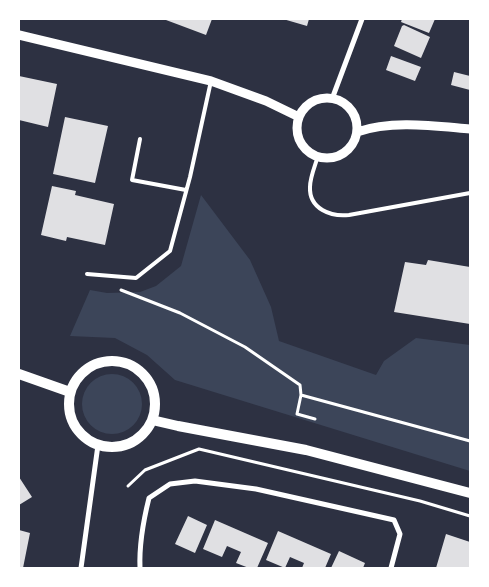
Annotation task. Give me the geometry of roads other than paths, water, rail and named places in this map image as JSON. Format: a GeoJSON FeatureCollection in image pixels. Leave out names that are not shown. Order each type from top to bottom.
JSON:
{"type":"FeatureCollection","features":[{"type":"Feature","properties":{"kind":"main road"},"geometry":{"type":"LineString","coordinates":[[104,362],[118,362],[132,366],[143,375],[151,387],[155,401],[152,420],[148,428],[138,438],[126,445],[112,447],[98,445],[86,438],[76,428],[70,415],[70,392],[80,376],[91,367],[104,362]]}},
{"type":"Feature","properties":{"kind":"main road"},"geometry":{"type":"LineString","coordinates":[[19,374],[70,392]]}},
{"type":"Feature","properties":{"kind":"main road"},"geometry":{"type":"LineString","coordinates":[[152,420],[306,450],[470,493]]}},
{"type":"Feature","properties":{"kind":"street"},"geometry":{"type":"LineString","coordinates":[[332,99],[362,19]]}},
{"type":"Feature","properties":{"kind":"street"},"geometry":{"type":"LineString","coordinates":[[19,35],[211,81],[266,101],[299,117]]}},
{"type":"Feature","properties":{"kind":"street"},"geometry":{"type":"LineString","coordinates":[[322,99],[332,99],[341,102],[354,114],[357,132],[354,141],[349,149],[341,155],[332,158],[318,156],[307,150],[301,143],[297,126],[299,117],[305,108],[313,102],[322,99]]}},
{"type":"Feature","properties":{"kind":"street"},"geometry":{"type":"LineString","coordinates":[[357,132],[371,127],[400,126],[470,129]]}},
{"type":"Feature","properties":{"kind":"street"},"geometry":{"type":"LineString","coordinates":[[81,568],[98,445]]}},
{"type":"Feature","properties":{"kind":"street"},"geometry":{"type":"LineString","coordinates":[[140,568],[141,534],[149,498],[170,484],[195,481],[256,489],[394,520],[400,534],[391,568]]}},
{"type":"Feature","properties":{"kind":"lane"},"geometry":{"type":"LineString","coordinates":[[87,274],[136,278],[170,251],[211,81]]}},
{"type":"Feature","properties":{"kind":"lane"},"geometry":{"type":"LineString","coordinates":[[140,139],[132,180],[186,190]]}},
{"type":"Feature","properties":{"kind":"lane"},"geometry":{"type":"LineString","coordinates":[[318,156],[310,186],[311,193],[313,200],[319,208],[330,214],[349,215],[470,193]]}}]}
